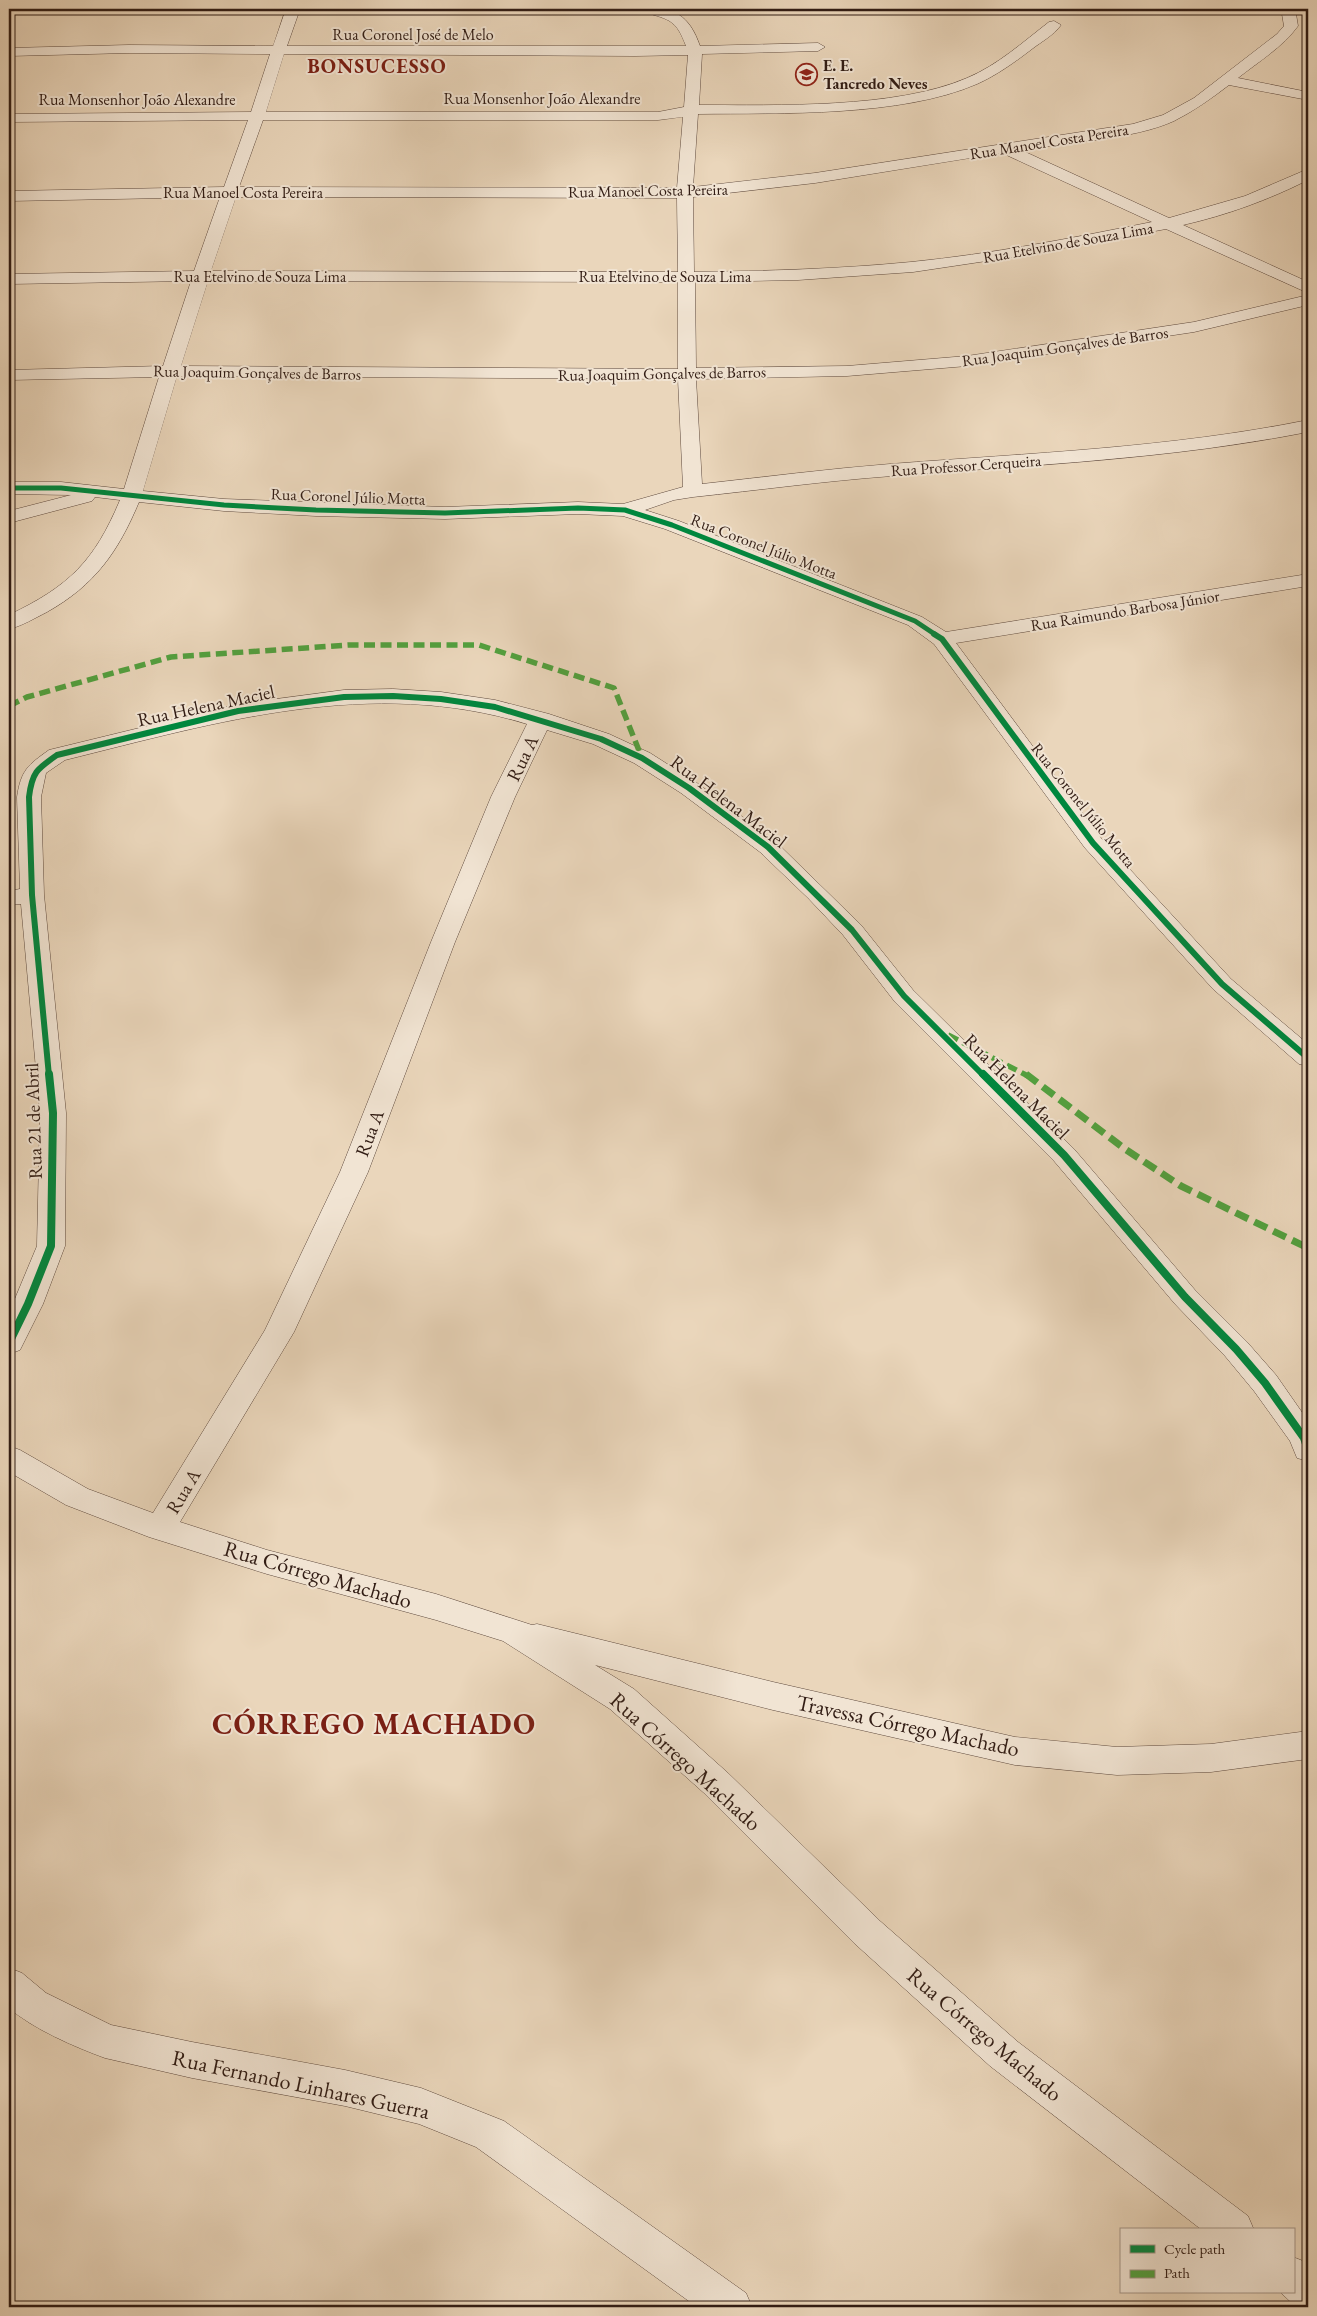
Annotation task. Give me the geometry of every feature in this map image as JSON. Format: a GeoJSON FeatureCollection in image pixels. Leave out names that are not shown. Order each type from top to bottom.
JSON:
{"type":"FeatureCollection","features":[{"type":"Feature","properties":{"kind":"street"},"geometry":{"type":"LineString","coordinates":[[9,623],[40,608],[80,579],[98,561],[122,520],[200,276],[271,78],[278,50],[293,9]]}},
{"type":"Feature","properties":{"kind":"street"},"geometry":{"type":"LineString","coordinates":[[650,9],[667,15],[682,24],[688,30],[696,50],[685,192],[687,374],[693,491]]}},
{"type":"Feature","properties":{"kind":"street","name":"Rua Manoel Costa Pereira"},"geometry":{"type":"LineString","coordinates":[[9,196],[231,192],[685,192],[815,178],[1005,150],[1135,128],[1168,118],[1199,101],[1282,37],[1291,26],[1289,14],[1285,9]]}},
{"type":"Feature","properties":{"kind":"street","name":"Rua Monsenhor João Alexandre"},"geometry":{"type":"LineString","coordinates":[[9,118],[658,116],[690,110],[812,108],[858,105],[916,97],[958,86],[992,71],[1054,25]]}},
{"type":"Feature","properties":{"kind":"street","name":"Rua Coronel José de Melo"},"geometry":{"type":"LineString","coordinates":[[9,52],[129,49],[696,50],[818,47]]}},
{"type":"Feature","properties":{"kind":"street"},"geometry":{"type":"LineString","coordinates":[[1226,80],[1308,96]]}},
{"type":"Feature","properties":{"kind":"street"},"geometry":{"type":"LineString","coordinates":[[1005,150],[1308,288]]}},
{"type":"Feature","properties":{"kind":"street","name":"Rua Etelvino de Souza Lima"},"geometry":{"type":"LineString","coordinates":[[9,279],[200,276],[784,276],[947,263],[1167,223],[1213,212],[1292,183],[1308,174]]}},
{"type":"Feature","properties":{"kind":"street","name":"Rua Joaquim Gonçalves de Barros"},"geometry":{"type":"LineString","coordinates":[[9,375],[170,371],[687,374],[847,371],[967,360],[1194,328],[1308,300]]}},
{"type":"Feature","properties":{"kind":"street","name":"Rua Professor Cerqueira"},"geometry":{"type":"LineString","coordinates":[[625,510],[660,498],[693,491],[890,470],[1210,444],[1308,426]]}},
{"type":"Feature","properties":{"kind":"street","name":"Rua Coronel Júlio Motta"},"geometry":{"type":"LineString","coordinates":[[9,488],[62,488],[130,496],[316,510],[445,513],[578,508],[625,510],[672,525],[915,621],[942,639],[1093,842],[1222,984],[1308,1058]]}},
{"type":"Feature","properties":{"kind":"street"},"geometry":{"type":"LineString","coordinates":[[9,517],[104,492]]}},
{"type":"Feature","properties":{"kind":"street","name":"Rua Raimundo Barbosa Júnior"},"geometry":{"type":"LineString","coordinates":[[942,639],[1308,580]]}},
{"type":"Feature","properties":{"kind":"street","name":"Rua Helena Maciel"},"geometry":{"type":"LineString","coordinates":[[36,770],[57,755],[238,711],[310,700],[393,696],[441,699],[494,707],[541,719],[601,739],[642,758],[689,788],[768,847],[817,893],[852,930],[904,996],[1064,1155],[1185,1298],[1236,1349],[1307,1440]]}},
{"type":"Feature","properties":{"kind":"street","name":"Rua A"},"geometry":{"type":"LineString","coordinates":[[160,1528],[279,1332],[354,1172],[491,824],[541,719]]}},
{"type":"Feature","properties":{"kind":"street","name":"Rua 21 de Abril"},"geometry":{"type":"LineString","coordinates":[[9,1343],[28,1304],[51,1246],[53,1113],[20,896],[29,797],[31,782],[36,770]]}},
{"type":"Feature","properties":{"kind":"street","name":"Rua Córrego Machado"},"geometry":{"type":"LineString","coordinates":[[9,1458],[77,1496],[160,1528],[267,1562],[436,1607],[514,1631],[622,1699],[716,1784],[867,1932],[1004,2054],[1231,2228]]}},
{"type":"Feature","properties":{"kind":"street","name":"Travessa Córrego Machado"},"geometry":{"type":"LineString","coordinates":[[514,1631],[773,1696],[1014,1750],[1117,1761],[1211,1758],[1308,1746]]}},
{"type":"Feature","properties":{"kind":"street","name":"Rua Fernando Linhares Guerra"},"geometry":{"type":"LineString","coordinates":[[9,1985],[33,2004],[105,2041],[192,2060],[345,2088],[421,2106],[490,2134],[731,2307]]}},
{"type":"Feature","properties":{"kind":"street"},"geometry":{"type":"LineString","coordinates":[[1294,2278],[1308,2290]]}},
{"type":"Feature","properties":{"kind":"marked path"},"geometry":{"type":"LineString","coordinates":[[9,706],[27,697],[171,657],[349,645],[479,645],[614,688],[642,758]]}},
{"type":"Feature","properties":{"kind":"marked path"},"geometry":{"type":"LineString","coordinates":[[948,1035],[1018,1069],[1047,1088],[1125,1149],[1181,1186],[1308,1248]]}},
{"type":"Feature","properties":{"kind":"cycle path"},"geometry":{"type":"LineString","coordinates":[[9,488],[61,488],[224,505],[316,510],[445,513],[578,508],[625,510],[672,525],[915,621],[942,639],[1093,843],[1222,984],[1308,1058]]}},
{"type":"Feature","properties":{"kind":"cycle path"},"geometry":{"type":"LineString","coordinates":[[9,1343],[28,1304],[51,1246],[53,1113],[32,895],[29,797],[31,782],[36,770],[57,755],[238,711],[344,697],[393,696],[441,699],[495,707],[601,739],[642,758],[689,788],[768,847],[817,893],[852,930],[904,996],[1064,1155],[1185,1297],[1236,1349],[1265,1383],[1304,1438],[1308,1450]]}},
{"type":"Feature","properties":{"kind":"place","name":"E. E. Tancredo Neves"},"geometry":{"type":"Point","coordinates":[807,74]}},
{"type":"Feature","properties":{"kind":"district","name":"BONSUCESSO"},"geometry":{"type":"Point","coordinates":[377,66]}},
{"type":"Feature","properties":{"kind":"district","name":"CÓRREGO MACHADO"},"geometry":{"type":"Point","coordinates":[374,1724]}}]}
